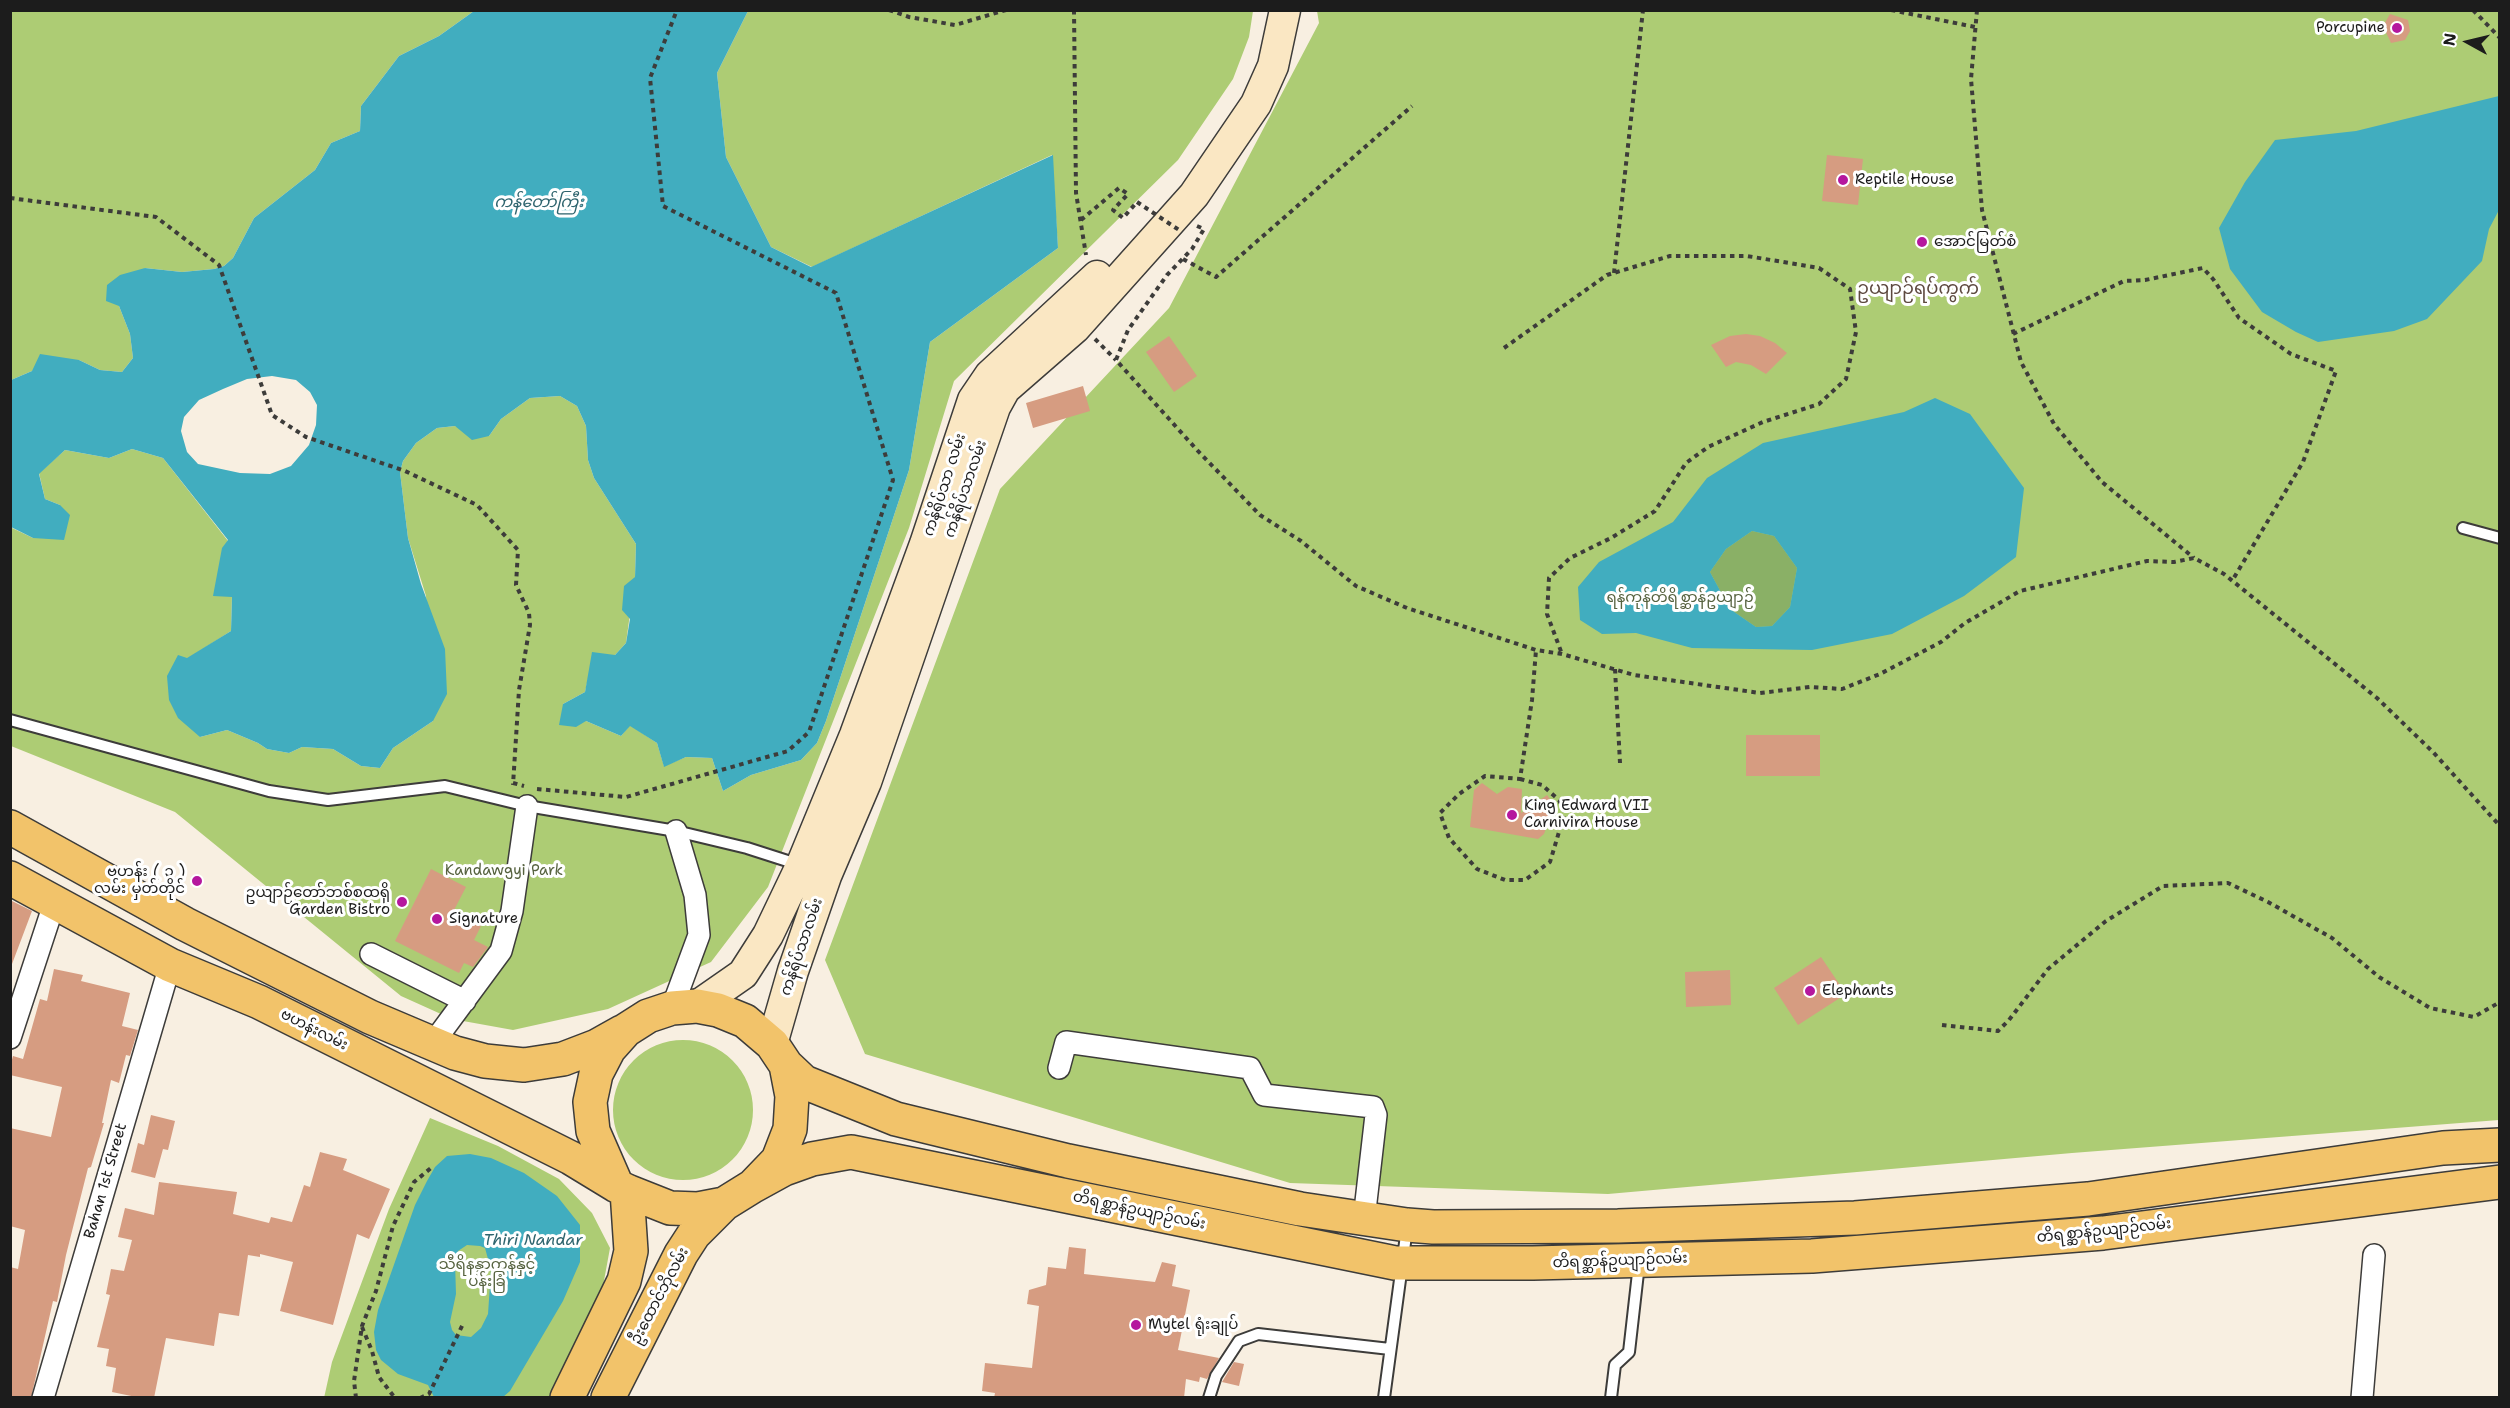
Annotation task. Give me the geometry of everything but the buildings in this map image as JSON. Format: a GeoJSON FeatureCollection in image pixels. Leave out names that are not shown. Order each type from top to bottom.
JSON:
{"type":"FeatureCollection","features":[{"type":"Feature","properties":{"kind":"main road"},"geometry":{"type":"LineString","coordinates":[[1073,314],[1107,267],[1211,144],[1250,78],[1267,10]]}},
{"type":"Feature","properties":{"kind":"main road","name":"ကန်ရိပ်သာလမ်း"},"geometry":{"type":"LineString","coordinates":[[779,1055],[791,979],[814,871],[866,782],[994,407],[1005,389],[1073,314],[1194,195],[1256,104],[1274,66],[1285,10]]}},
{"type":"Feature","properties":{"kind":"main road"},"geometry":{"type":"LineString","coordinates":[[10,827],[185,924],[370,1017],[455,1053],[485,1061],[524,1065],[563,1059],[597,1046],[648,1016],[685,1007],[743,974],[814,871]]}},
{"type":"Feature","properties":{"kind":"main road","name":"ဗဟန်းလမ်း"},"geometry":{"type":"LineString","coordinates":[[10,878],[170,965],[259,1002],[571,1158],[622,1188]]}},
{"type":"Feature","properties":{"kind":"main road"},"geometry":{"type":"LineString","coordinates":[[685,1007],[718,1010],[745,1022],[804,1082],[896,1119],[1068,1161],[1300,1209],[1407,1226],[1618,1226],[1855,1218],[2088,1199],[2443,1148],[2499,1145]]}},
{"type":"Feature","properties":{"kind":"main road"},"geometry":{"type":"LineString","coordinates":[[567,1398],[624,1281],[631,1251],[622,1188],[593,1131],[590,1102],[596,1074],[609,1049],[626,1030]]}},
{"type":"Feature","properties":{"kind":"main road"},"geometry":{"type":"LineString","coordinates":[[622,1188],[670,1208],[698,1209],[724,1204],[753,1186],[778,1160],[790,1129],[792,1096],[779,1055]]}},
{"type":"Feature","properties":{"kind":"main road","name":"တိရစ္ဆာန်ဥယျာဉ်လမ်း"},"geometry":{"type":"LineString","coordinates":[[753,1186],[793,1165],[851,1152],[1286,1242],[1402,1263],[1533,1263],[1812,1256],[2103,1233],[2499,1182]]}},
{"type":"Feature","properties":{"kind":"main road","name":"ဦးထောင်ဘိုလမ်း"},"geometry":{"type":"LineString","coordinates":[[608,1398],[681,1254],[694,1234],[724,1204]]}},
{"type":"Feature","properties":{"kind":"street"},"geometry":{"type":"LineString","coordinates":[[433,1043],[501,951],[512,911],[519,805]]}},
{"type":"Feature","properties":{"kind":"street"},"geometry":{"type":"LineString","coordinates":[[676,831],[695,895],[699,934],[685,1007]]}},
{"type":"Feature","properties":{"kind":"street"},"geometry":{"type":"LineString","coordinates":[[10,1038],[55,901]]}},
{"type":"Feature","properties":{"kind":"street"},"geometry":{"type":"LineString","coordinates":[[370,954],[465,1001]]}},
{"type":"Feature","properties":{"kind":"street","name":"Bahan 1st Street"},"geometry":{"type":"LineString","coordinates":[[43,1398],[170,965]]}},
{"type":"Feature","properties":{"kind":"street"},"geometry":{"type":"LineString","coordinates":[[1059,1068],[1066,1042],[1250,1068],[1264,1095],[1373,1107],[1376,1115],[1364,1219]]}},
{"type":"Feature","properties":{"kind":"street"},"geometry":{"type":"LineString","coordinates":[[2362,1398],[2374,1255]]}},
{"type":"Feature","properties":{"kind":"lane"},"geometry":{"type":"LineString","coordinates":[[2463,528],[2499,538]]}},
{"type":"Feature","properties":{"kind":"lane"},"geometry":{"type":"LineString","coordinates":[[10,720],[268,791],[328,800],[445,786],[519,805],[676,831],[747,848],[814,871]]}},
{"type":"Feature","properties":{"kind":"lane"},"geometry":{"type":"LineString","coordinates":[[1384,1398],[1407,1226]]}},
{"type":"Feature","properties":{"kind":"lane"},"geometry":{"type":"LineString","coordinates":[[1611,1398],[1615,1365],[1629,1352],[1640,1260]]}},
{"type":"Feature","properties":{"kind":"lane"},"geometry":{"type":"LineString","coordinates":[[1209,1398],[1216,1376],[1239,1341],[1258,1335],[1390,1349]]}},
{"type":"Feature","properties":{"kind":"path"},"geometry":{"type":"LineString","coordinates":[[513,783],[552,791],[626,797],[788,751],[809,732],[893,480],[836,293],[663,206],[650,78],[677,10]]}},
{"type":"Feature","properties":{"kind":"path"},"geometry":{"type":"LineString","coordinates":[[889,10],[909,17],[955,25],[1006,10]]}},
{"type":"Feature","properties":{"kind":"path"},"geometry":{"type":"LineString","coordinates":[[1074,10],[1076,193],[1087,259]]}},
{"type":"Feature","properties":{"kind":"path"},"geometry":{"type":"LineString","coordinates":[[1614,273],[1643,10]]}},
{"type":"Feature","properties":{"kind":"path"},"geometry":{"type":"LineString","coordinates":[[1892,10],[1975,27]]}},
{"type":"Feature","properties":{"kind":"path"},"geometry":{"type":"LineString","coordinates":[[1977,10],[1971,79],[1982,210],[2021,362],[2054,424],[2102,482],[2194,558],[2232,581],[2377,698],[2433,752],[2499,826]]}},
{"type":"Feature","properties":{"kind":"path"},"geometry":{"type":"LineString","coordinates":[[2473,10],[2499,38]]}},
{"type":"Feature","properties":{"kind":"path"},"geometry":{"type":"LineString","coordinates":[[1183,259],[1216,277],[1412,106]]}},
{"type":"Feature","properties":{"kind":"path"},"geometry":{"type":"LineString","coordinates":[[1081,220],[1119,188],[1128,194],[1113,210],[1123,219],[1137,202],[1182,232]]}},
{"type":"Feature","properties":{"kind":"path"},"geometry":{"type":"LineString","coordinates":[[10,198],[156,217],[219,265],[272,415],[306,437],[405,471],[477,506],[518,550],[516,585],[529,613],[530,625],[519,690],[513,783],[519,805]]}},
{"type":"Feature","properties":{"kind":"path"},"geometry":{"type":"LineString","coordinates":[[1192,249],[1167,275],[1128,330],[1116,360],[1260,515],[1301,542],[1356,586],[1407,608],[1536,650],[1562,654],[1634,675],[1760,693],[1810,687],[1842,689],[1880,674],[1941,642],[1965,623],[2020,591],[2147,561],[2174,562],[2194,558]]}},
{"type":"Feature","properties":{"kind":"path"},"geometry":{"type":"LineString","coordinates":[[1504,348],[1607,275],[1670,256],[1747,256],[1819,268],[1850,289],[1856,332],[1846,379],[1819,404],[1763,422],[1708,447],[1686,463],[1655,512],[1611,538],[1570,558],[1549,578],[1547,614],[1562,654]]}},
{"type":"Feature","properties":{"kind":"path"},"geometry":{"type":"LineString","coordinates":[[2013,334],[2124,281],[2145,280],[2203,268],[2239,318],[2291,354],[2336,371],[2304,462],[2232,581]]}},
{"type":"Feature","properties":{"kind":"path"},"geometry":{"type":"LineString","coordinates":[[1520,779],[1532,700],[1536,650]]}},
{"type":"Feature","properties":{"kind":"path"},"geometry":{"type":"LineString","coordinates":[[1614,669],[1620,763]]}},
{"type":"Feature","properties":{"kind":"path"},"geometry":{"type":"LineString","coordinates":[[1485,776],[1520,779],[1542,785],[1559,800],[1565,812],[1550,862],[1525,880],[1504,879],[1477,869],[1449,838],[1440,813],[1459,794],[1485,776]]}},
{"type":"Feature","properties":{"kind":"path"},"geometry":{"type":"LineString","coordinates":[[1942,1025],[1998,1030],[2009,1020],[2048,969],[2106,921],[2163,886],[2174,885],[2228,883],[2268,902],[2332,938],[2379,977],[2430,1008],[2474,1017],[2499,1002]]}},
{"type":"Feature","properties":{"kind":"path"},"geometry":{"type":"LineString","coordinates":[[356,1398],[354,1381],[362,1326],[376,1291],[393,1226],[414,1182],[431,1168]]}},
{"type":"Feature","properties":{"kind":"path"},"geometry":{"type":"LineString","coordinates":[[420,1398],[429,1394],[463,1324]]}},
{"type":"Feature","properties":{"kind":"path"},"geometry":{"type":"LineString","coordinates":[[362,1326],[379,1377],[395,1398]]}},
{"type":"Feature","properties":{"kind":"green space"},"geometry":{"type":"Polygon","coordinates":[[[11,11],[474,11],[439,36],[399,56],[361,106],[360,131],[331,143],[315,170],[254,218],[233,258],[224,266],[182,272],[145,268],[119,306],[130,334],[133,358],[122,372],[100,370],[79,360],[32,371],[11,380],[11,11]]]}},
{"type":"Feature","properties":{"kind":"green space","name":"Kandawgyi Park"},"geometry":{"type":"Polygon","coordinates":[[[748,11],[1253,11],[1249,37],[1233,79],[1178,160],[954,381],[909,528],[768,887],[711,962],[608,1009],[513,1030],[452,1019],[401,996],[175,812],[11,746],[10,527],[33,538],[60,505],[45,499],[39,473],[65,450],[109,458],[132,449],[163,458],[228,541],[214,596],[232,596],[231,631],[187,659],[200,737],[227,730],[267,749],[289,753],[302,747],[333,749],[361,766],[380,768],[393,748],[433,721],[426,596],[408,538],[400,472],[403,461],[416,443],[437,428],[455,426],[489,436],[501,419],[530,398],[560,396],[577,406],[586,426],[588,460],[594,478],[636,544],[635,577],[626,643],[615,655],[589,674],[585,692],[563,704],[586,721],[621,736],[630,725],[657,743],[664,766],[686,757],[712,758],[723,791],[751,775],[801,760],[817,743],[826,721],[909,470],[930,342],[1058,248],[1052,155],[812,267],[771,247],[726,157],[717,73],[748,11]]]}},
{"type":"Feature","properties":{"kind":"green space","name":"ရန်ကုန်တိရိစ္ဆာန်ဥယျာဉ်"},"geometry":{"type":"Polygon","coordinates":[[[1317,11],[2499,11],[2499,1120],[2072,1153],[1608,1194],[1290,1183],[865,1054],[825,960],[1000,489],[1169,308],[1319,23],[1317,11]]]}},
{"type":"Feature","properties":{"kind":"green space"},"geometry":{"type":"Polygon","coordinates":[[[1752,531],[1774,536],[1797,568],[1790,607],[1772,626],[1756,627],[1730,609],[1710,572],[1726,549],[1752,531]]]}},
{"type":"Feature","properties":{"kind":"green space"},"geometry":{"type":"Polygon","coordinates":[[[683,1040],[710,1045],[733,1060],[748,1083],[753,1110],[748,1137],[733,1160],[710,1175],[683,1180],[656,1175],[633,1160],[618,1137],[613,1110],[618,1083],[633,1060],[656,1045],[683,1040]]]}},
{"type":"Feature","properties":{"kind":"green space","name":"Thiri Nandar"},"geometry":{"type":"Polygon","coordinates":[[[430,1118],[498,1146],[559,1179],[592,1213],[610,1248],[601,1297],[557,1397],[324,1398],[332,1362],[389,1209],[430,1118]]]}},
{"type":"Feature","properties":{"kind":"water","name":"ကန်တော်ကြီး"},"geometry":{"type":"Polygon","coordinates":[[[474,11],[748,11],[717,73],[726,157],[771,247],[811,267],[1053,155],[1058,248],[930,342],[909,470],[826,721],[817,743],[801,760],[751,775],[723,791],[712,758],[686,757],[664,767],[657,743],[630,726],[621,736],[586,721],[576,727],[559,725],[563,704],[585,692],[592,652],[615,655],[626,643],[630,619],[622,610],[624,586],[635,577],[636,544],[594,478],[588,460],[586,426],[577,406],[560,396],[530,398],[501,419],[489,436],[472,440],[455,426],[437,428],[416,443],[403,461],[400,472],[408,538],[421,584],[445,649],[447,694],[433,721],[393,748],[380,768],[361,766],[333,749],[302,747],[289,753],[267,749],[227,730],[200,737],[178,718],[169,700],[167,676],[178,655],[187,658],[231,631],[232,597],[213,596],[222,548],[228,540],[163,458],[132,449],[109,458],[65,450],[39,474],[45,499],[60,505],[70,515],[64,540],[33,538],[11,527],[11,380],[32,371],[40,354],[79,360],[100,370],[122,372],[133,358],[130,334],[119,306],[106,301],[107,285],[120,275],[145,268],[182,272],[224,266],[233,258],[254,218],[315,170],[331,143],[360,131],[361,106],[399,56],[439,36],[474,11]],[[272,376],[247,379],[199,400],[184,417],[181,431],[187,452],[198,464],[240,473],[270,474],[291,466],[309,445],[316,425],[317,405],[310,392],[296,380],[272,376]]]}},
{"type":"Feature","properties":{"kind":"water"},"geometry":{"type":"Polygon","coordinates":[[[2499,96],[2499,210],[2489,229],[2482,261],[2427,319],[2394,331],[2318,342],[2262,312],[2230,269],[2219,228],[2245,182],[2275,140],[2356,131],[2499,96]]]}},
{"type":"Feature","properties":{"kind":"water"},"geometry":{"type":"Polygon","coordinates":[[[1935,398],[1970,414],[2024,488],[2016,557],[1964,596],[1892,634],[1812,650],[1692,648],[1636,633],[1602,634],[1580,620],[1578,587],[1599,562],[1673,522],[1707,478],[1763,443],[1904,412],[1935,398]],[[1752,531],[1726,549],[1710,572],[1730,609],[1756,627],[1772,626],[1790,607],[1797,568],[1774,536],[1752,531]]]}},
{"type":"Feature","properties":{"kind":"water","name":"Thiri Nandar"},"geometry":{"type":"Polygon","coordinates":[[[470,1154],[491,1158],[524,1173],[557,1196],[580,1225],[580,1262],[563,1301],[510,1391],[503,1397],[434,1397],[428,1385],[398,1374],[381,1360],[376,1350],[374,1332],[378,1310],[415,1205],[435,1167],[447,1156],[470,1154]],[[467,1245],[458,1251],[455,1262],[456,1294],[450,1322],[456,1335],[471,1337],[481,1328],[488,1314],[491,1270],[485,1248],[467,1245]]]}},
{"type":"Feature","properties":{"kind":"place","name":"Porcupine"},"geometry":{"type":"Point","coordinates":[2397,28]}},
{"type":"Feature","properties":{"kind":"place","name":"Reptile House"},"geometry":{"type":"Point","coordinates":[1843,180]}},
{"type":"Feature","properties":{"kind":"place","name":"အောင်မြတ်စံ"},"geometry":{"type":"Point","coordinates":[1922,242]}},
{"type":"Feature","properties":{"kind":"place","name":"King Edward VII Carnivira House"},"geometry":{"type":"Point","coordinates":[1512,815]}},
{"type":"Feature","properties":{"kind":"place","name":"ဗဟန်း ( ၃ ) လမ်း မှတ်တိုင်"},"geometry":{"type":"Point","coordinates":[197,881]}},
{"type":"Feature","properties":{"kind":"place","name":"ဥယျာဉ်တော်ဘစ်စထရို Garden Bistro"},"geometry":{"type":"Point","coordinates":[402,902]}},
{"type":"Feature","properties":{"kind":"place","name":"Signature"},"geometry":{"type":"Point","coordinates":[437,919]}},
{"type":"Feature","properties":{"kind":"place","name":"Elephants"},"geometry":{"type":"Point","coordinates":[1810,991]}},
{"type":"Feature","properties":{"kind":"place","name":"Mytel ရုံးချုပ်"},"geometry":{"type":"Point","coordinates":[1136,1325]}},
{"type":"Feature","properties":{"kind":"district","name":"ဥယျာဉ်ရပ်ကွက်"},"geometry":{"type":"Point","coordinates":[1918,289]}},
{"type":"Feature","properties":{"kind":"park label","name":"သီရိနန္ဒာကန်နှင့် ပန်းခြံ"},"geometry":{"type":"Point","coordinates":[487,1274]}}]}
